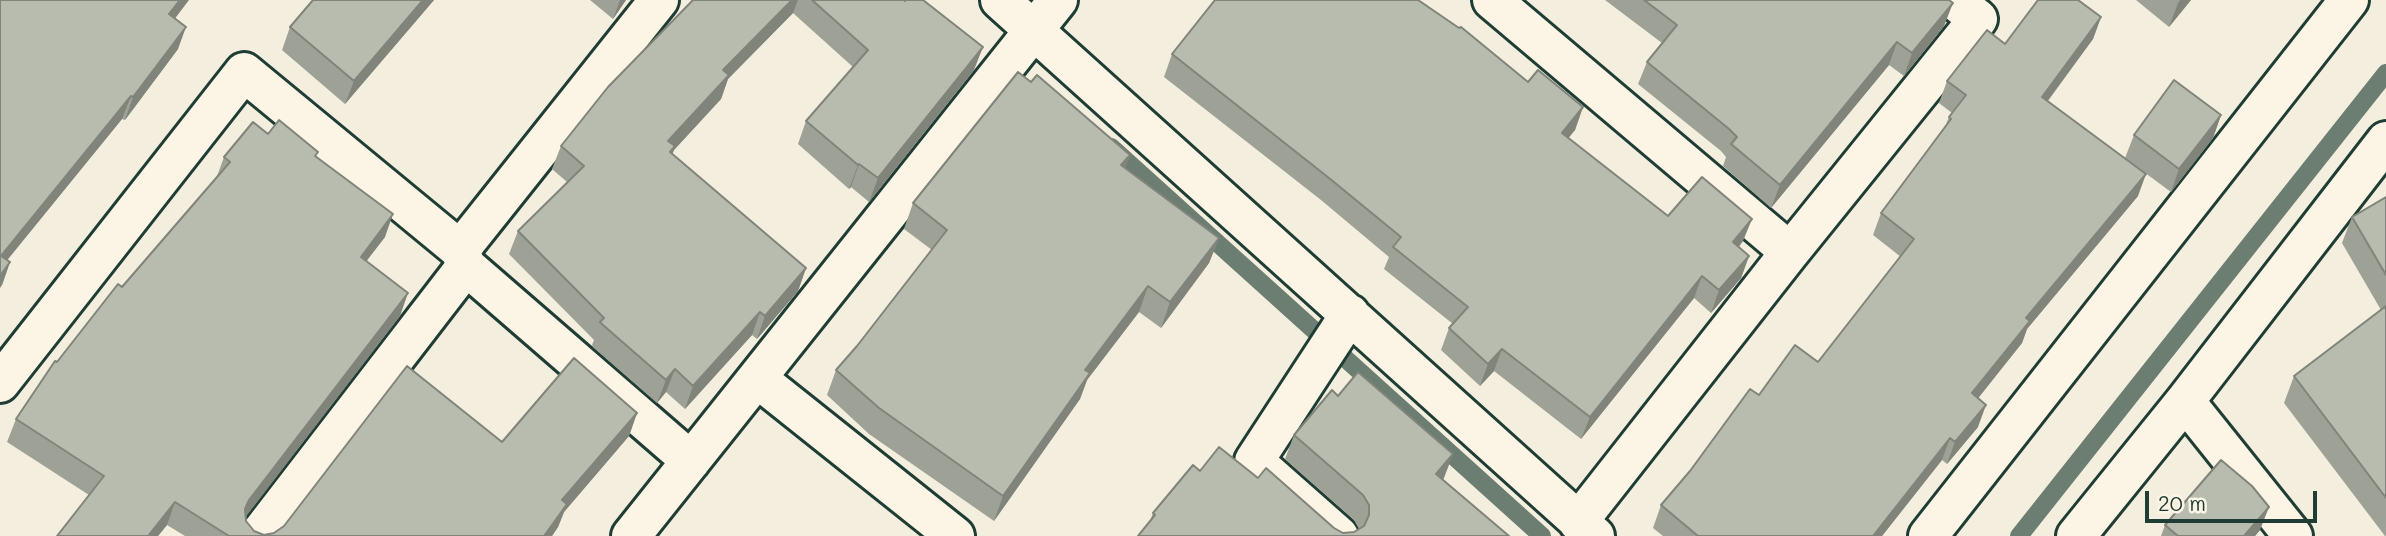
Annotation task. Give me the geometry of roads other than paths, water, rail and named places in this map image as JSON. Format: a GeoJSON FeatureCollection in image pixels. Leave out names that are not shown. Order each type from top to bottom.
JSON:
{"type":"FeatureCollection","features":[{"type":"Feature","properties":{"kind":"street"},"geometry":{"type":"LineString","coordinates":[[258,536],[463,258],[659,0]]}},
{"type":"Feature","properties":{"kind":"street"},"geometry":{"type":"LineString","coordinates":[[1000,0],[1347,320],[1586,529],[1790,252],[1978,19],[1954,0]]}},
{"type":"Feature","properties":{"kind":"street"},"geometry":{"type":"LineString","coordinates":[[631,536],[1058,0]]}},
{"type":"Feature","properties":{"kind":"street"},"geometry":{"type":"LineString","coordinates":[[1492,0],[1790,252]]}},
{"type":"Feature","properties":{"kind":"street"},"geometry":{"type":"LineString","coordinates":[[1928,536],[2349,0]]}},
{"type":"Feature","properties":{"kind":"street"},"geometry":{"type":"LineString","coordinates":[[0,383],[244,72],[463,258],[691,461]]}},
{"type":"Feature","properties":{"kind":"street"},"geometry":{"type":"LineString","coordinates":[[2076,536],[2185,401],[2386,141]]}},
{"type":"Feature","properties":{"kind":"street"},"geometry":{"type":"LineString","coordinates":[[1339,536],[1254,461],[1347,320]]}},
{"type":"Feature","properties":{"kind":"street"},"geometry":{"type":"LineString","coordinates":[[758,379],[955,536]]}},
{"type":"Feature","properties":{"kind":"street"},"geometry":{"type":"LineString","coordinates":[[2185,401],[2293,536]]}},
{"type":"Feature","properties":{"kind":"waterway"},"geometry":{"type":"LineString","coordinates":[[2019,536],[2386,73]]}},
{"type":"Feature","properties":{"kind":"waterway"},"geometry":{"type":"LineString","coordinates":[[1111,147],[1542,536]]}}]}
